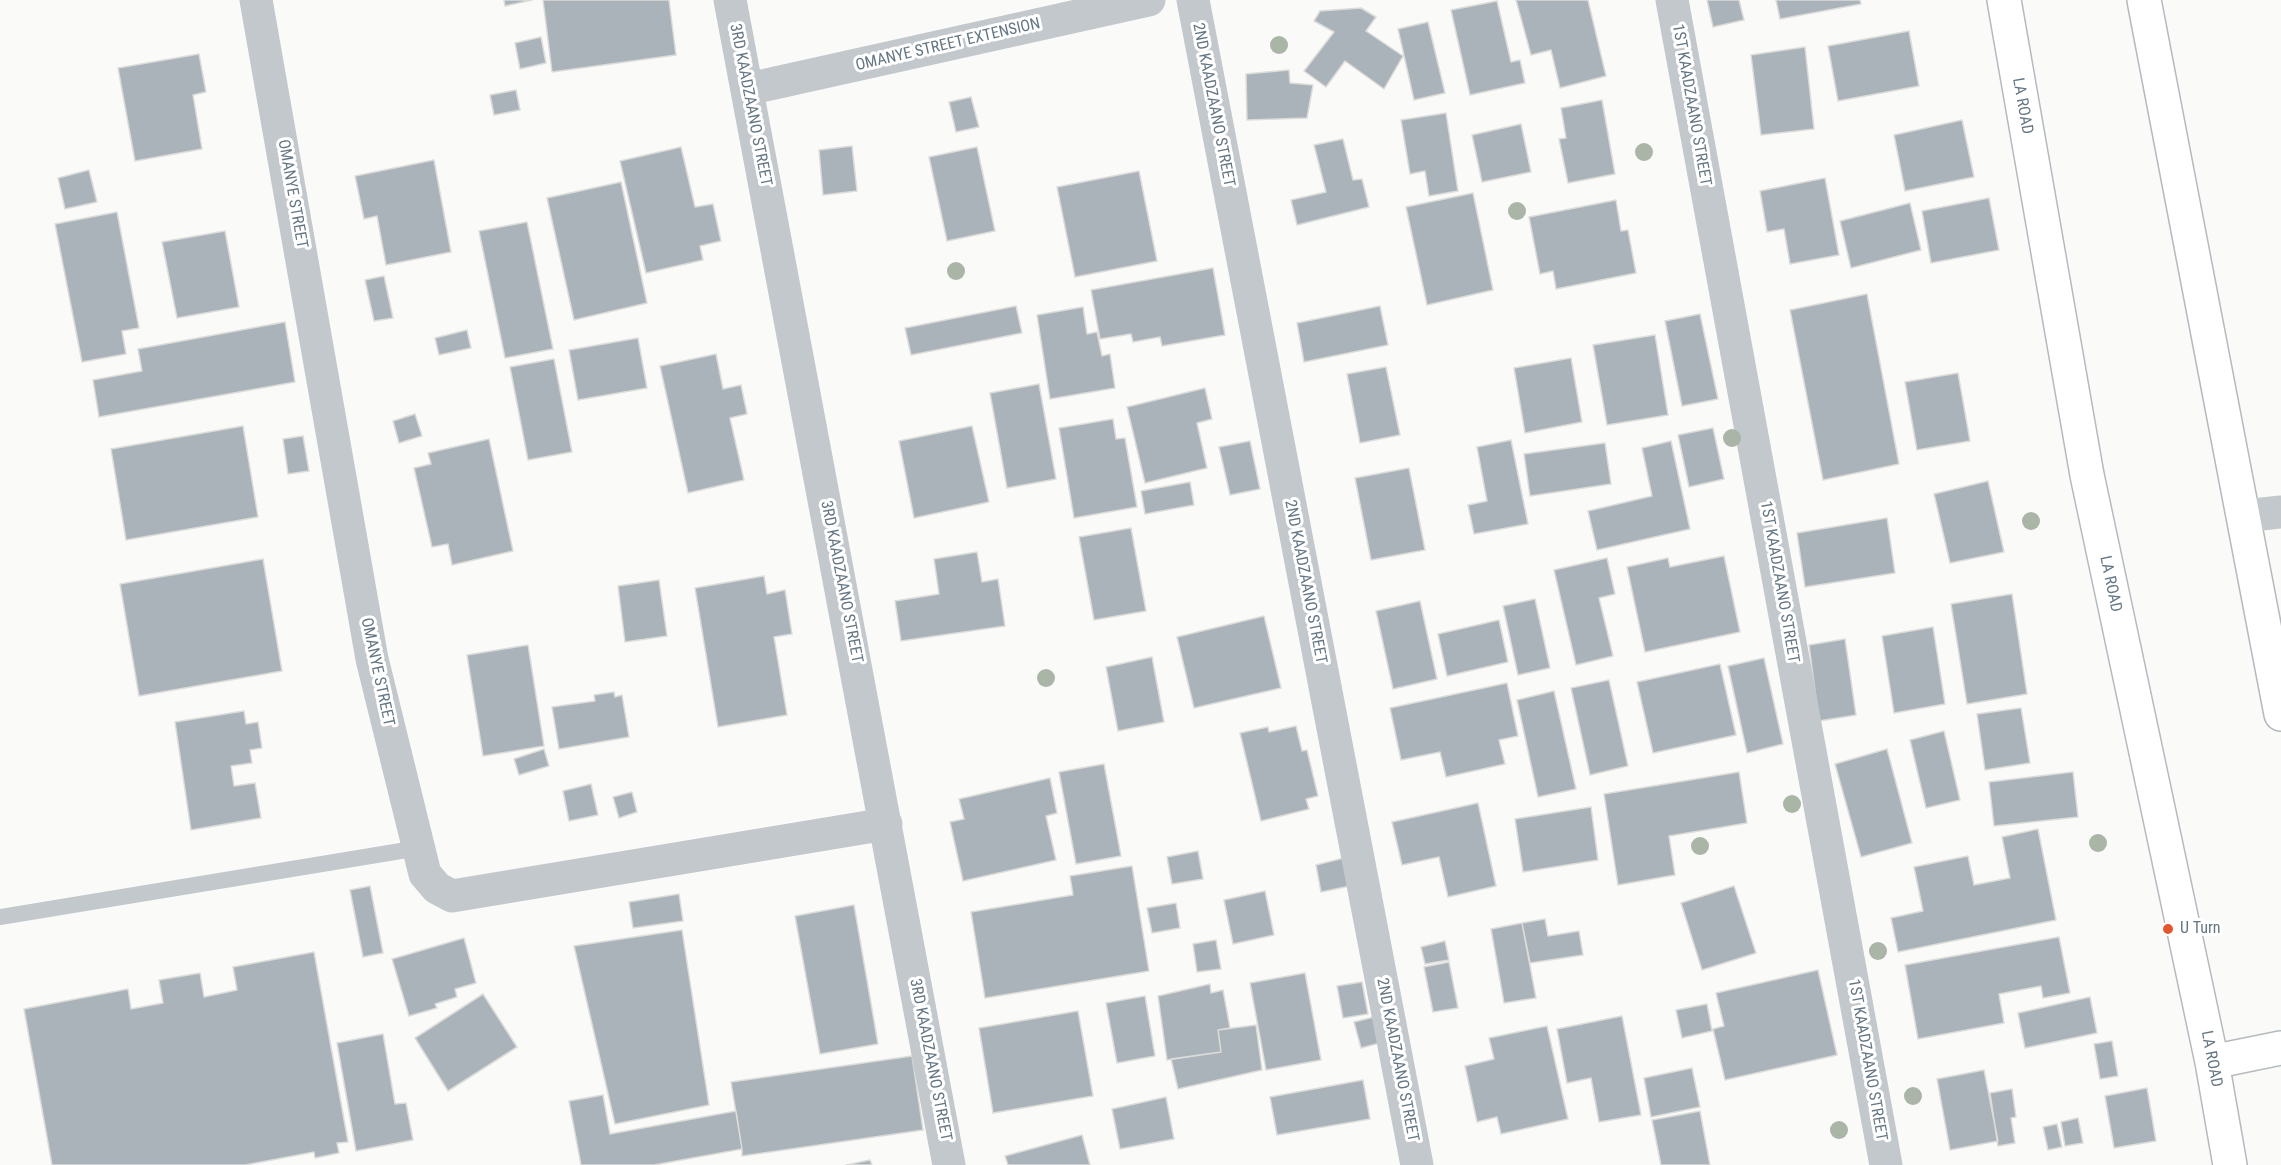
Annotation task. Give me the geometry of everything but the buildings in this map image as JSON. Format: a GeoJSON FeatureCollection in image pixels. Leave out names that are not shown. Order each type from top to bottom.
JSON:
{"type":"FeatureCollection","features":[{"type":"Feature","properties":{"kind":"main road","name":"LA ROAD"},"geometry":{"type":"LineString","coordinates":[[2004,0],[2087,475],[2212,1062],[2230,1165]]}},
{"type":"Feature","properties":{"kind":"main road"},"geometry":{"type":"LineString","coordinates":[[2144,0],[2281,714]]}},
{"type":"Feature","properties":{"kind":"main road"},"geometry":{"type":"LineString","coordinates":[[2212,1062],[2281,1048]]}},
{"type":"Feature","properties":{"kind":"street","name":"OMANYE STREET"},"geometry":{"type":"LineString","coordinates":[[256,0],[372,659],[425,873],[437,888],[452,896],[886,824]]}},
{"type":"Feature","properties":{"kind":"street","name":"3RD KAADZAANO STREET"},"geometry":{"type":"LineString","coordinates":[[730,0],[949,1165]]}},
{"type":"Feature","properties":{"kind":"street","name":"OMANYE STREET EXTENSION"},"geometry":{"type":"LineString","coordinates":[[748,89],[1149,0]]}},
{"type":"Feature","properties":{"kind":"street","name":"2ND KAADZAANO STREET"},"geometry":{"type":"LineString","coordinates":[[1193,0],[1417,1165]]}},
{"type":"Feature","properties":{"kind":"street","name":"1ST KAADZAANO STREET"},"geometry":{"type":"LineString","coordinates":[[1672,0],[1886,1165]]}},
{"type":"Feature","properties":{"kind":"street"},"geometry":{"type":"LineString","coordinates":[[2244,516],[2281,513]]}},
{"type":"Feature","properties":{"kind":"lane"},"geometry":{"type":"LineString","coordinates":[[0,917],[419,848]]}},
{"type":"Feature","properties":{"kind":"place","name":"U Turn"},"geometry":{"type":"Point","coordinates":[2168,929]}}]}
